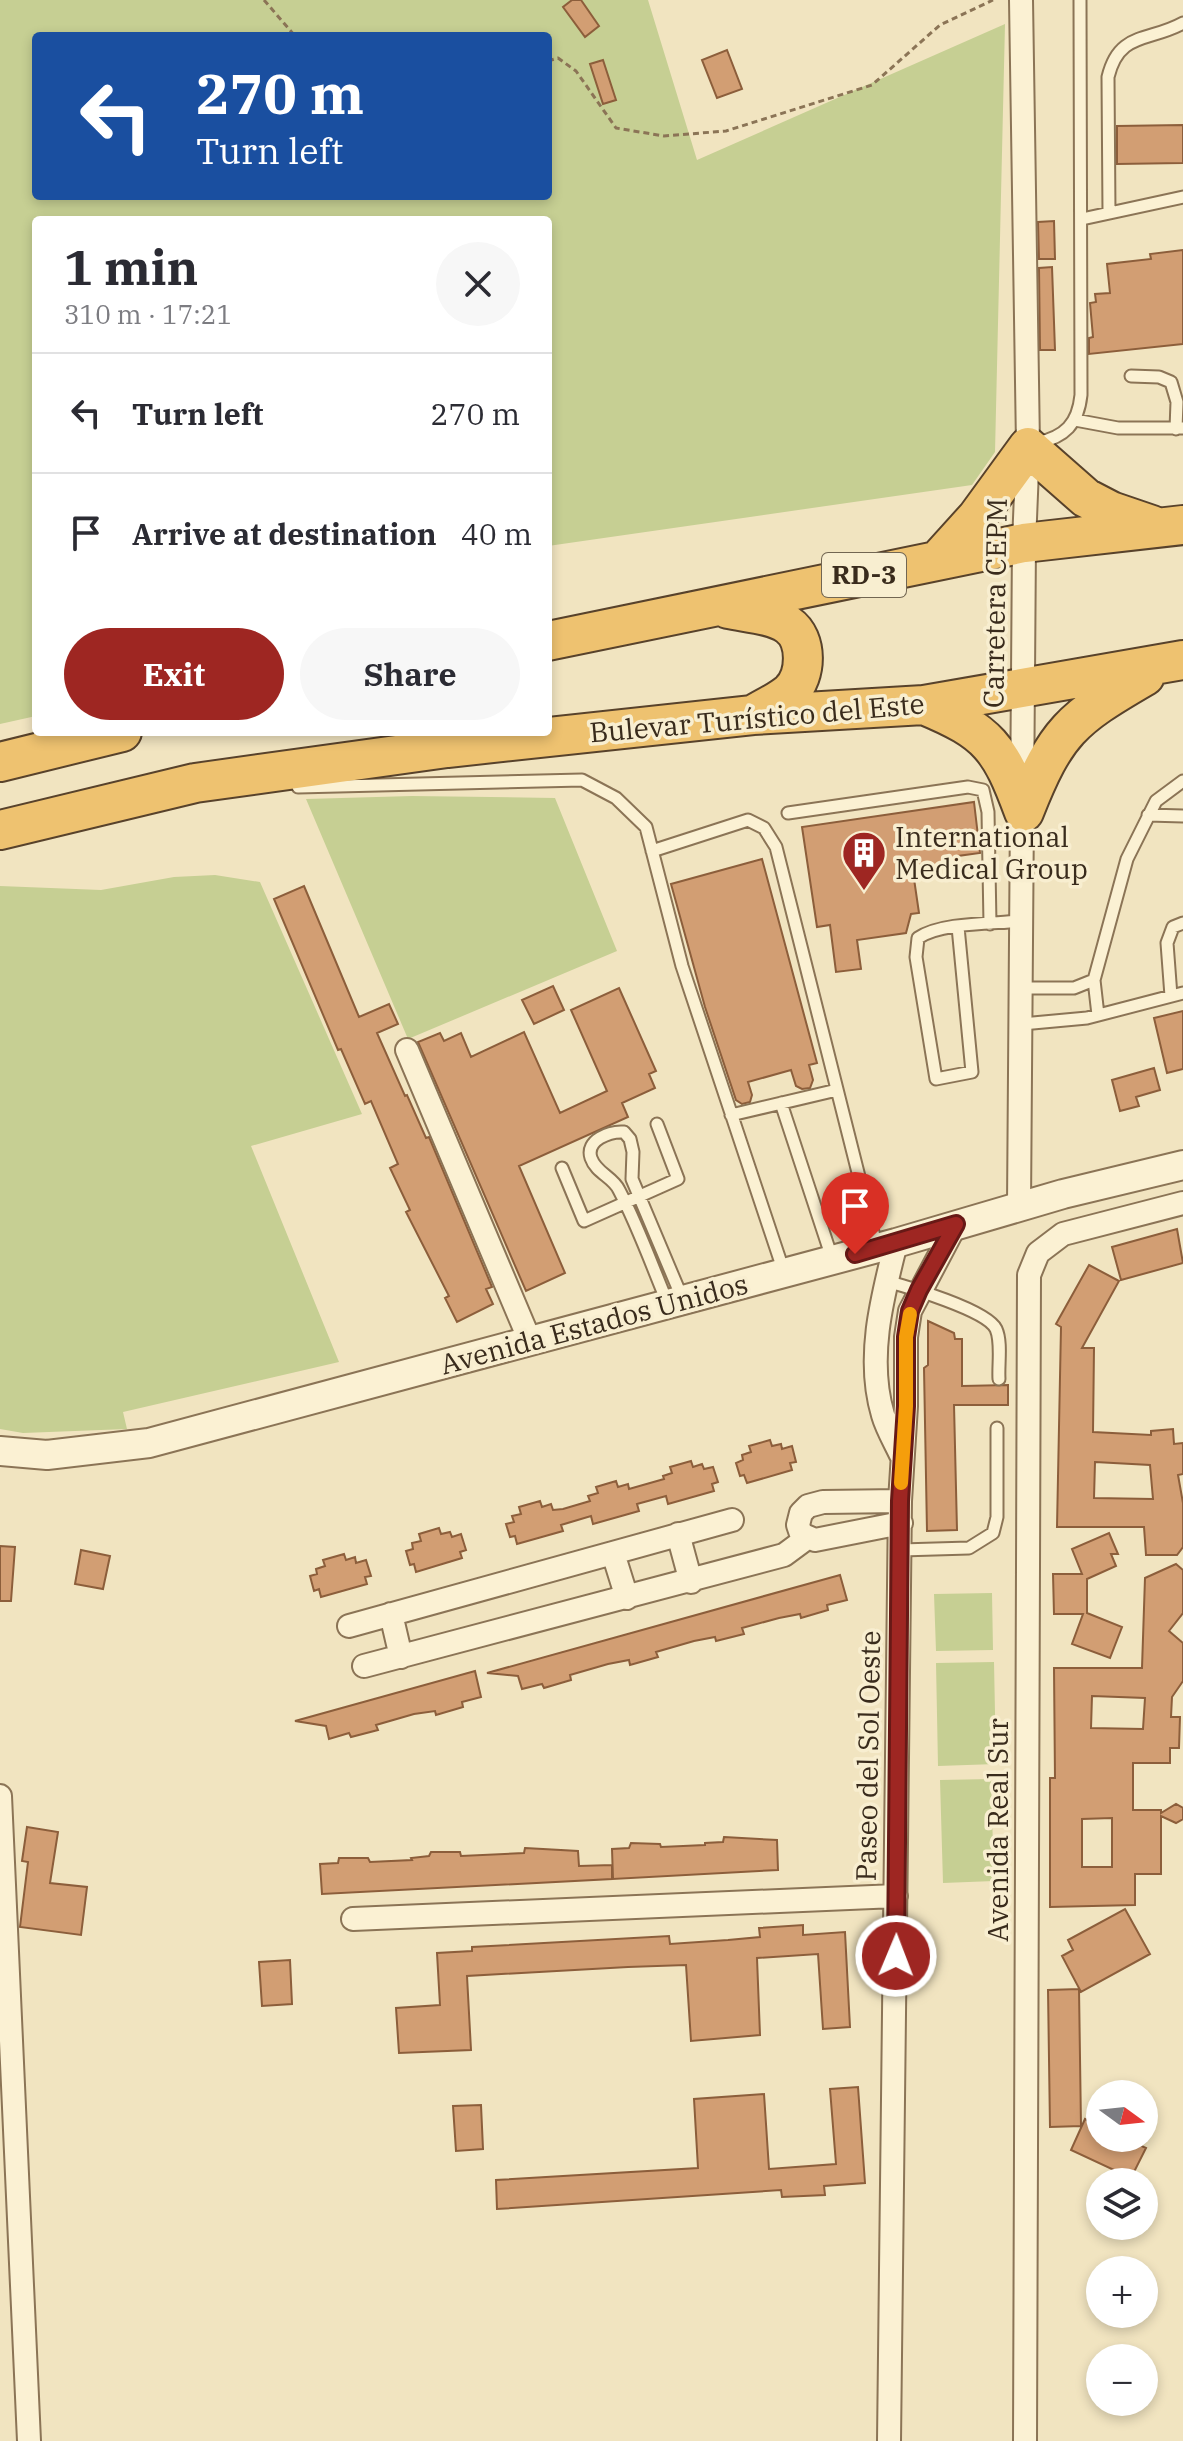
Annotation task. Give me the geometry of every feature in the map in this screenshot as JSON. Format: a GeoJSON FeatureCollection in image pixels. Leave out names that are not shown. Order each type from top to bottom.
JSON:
{"type":"FeatureCollection","features":[{"type":"Feature","properties":{"kind":"highway"},"geometry":{"type":"LineString","coordinates":[[939,559],[977,517],[1028,446],[1086,498],[1111,511],[1171,526]]}},
{"type":"Feature","properties":{"kind":"highway","name":"RD-3"},"geometry":{"type":"LineString","coordinates":[[552,640],[1024,543],[1171,526]]}},
{"type":"Feature","properties":{"kind":"highway"},"geometry":{"type":"LineString","coordinates":[[714,606],[775,619],[790,626],[802,641],[803,661],[792,690],[753,715]]}},
{"type":"Feature","properties":{"kind":"highway"},"geometry":{"type":"LineString","coordinates":[[1024,812],[1041,770],[1064,731],[1095,705],[1175,662]]}},
{"type":"Feature","properties":{"kind":"highway","name":"Bulevar Turístico del Este"},"geometry":{"type":"LineString","coordinates":[[0,830],[195,783],[264,773],[447,748],[753,715],[924,705],[1175,662]]}},
{"type":"Feature","properties":{"kind":"highway"},"geometry":{"type":"LineString","coordinates":[[924,705],[966,722],[989,744],[1008,768],[1024,812]]}},
{"type":"Feature","properties":{"kind":"highway"},"geometry":{"type":"LineString","coordinates":[[0,762],[106,736]]}},
{"type":"Feature","properties":{"kind":"street","name":"Carretera CEPM"},"geometry":{"type":"LineString","coordinates":[[1019,1206],[1024,543],[1028,446],[1021,0]]}},
{"type":"Feature","properties":{"kind":"street"},"geometry":{"type":"LineString","coordinates":[[407,1050],[530,1341]]}},
{"type":"Feature","properties":{"kind":"street","name":"Avenida Estados Unidos"},"geometry":{"type":"LineString","coordinates":[[0,1451],[47,1455],[149,1443],[833,1260],[1019,1206],[1183,1165]]}},
{"type":"Feature","properties":{"kind":"street","name":"Avenida Real Sur"},"geometry":{"type":"LineString","coordinates":[[1025,2441],[1029,1275],[1038,1253],[1063,1234],[1183,1203]]}},
{"type":"Feature","properties":{"kind":"street","name":"Paseo del Sol Oeste"},"geometry":{"type":"LineString","coordinates":[[889,2441],[900,1512],[906,1337],[910,1311],[919,1290],[956,1224]]}},
{"type":"Feature","properties":{"kind":"street","name":"Paseo del Sol Oeste"},"geometry":{"type":"LineString","coordinates":[[886,1245],[886,1281],[874,1370],[883,1416],[902,1456]]}},
{"type":"Feature","properties":{"kind":"street"},"geometry":{"type":"LineString","coordinates":[[878,1335],[906,1337]]}},
{"type":"Feature","properties":{"kind":"street"},"geometry":{"type":"LineString","coordinates":[[823,1502],[900,1512],[815,1540],[807,1538],[798,1525],[801,1513],[808,1506],[823,1502]]}},
{"type":"Feature","properties":{"kind":"street"},"geometry":{"type":"LineString","coordinates":[[349,1626],[732,1520]]}},
{"type":"Feature","properties":{"kind":"street"},"geometry":{"type":"LineString","coordinates":[[678,1534],[691,1582]]}},
{"type":"Feature","properties":{"kind":"street"},"geometry":{"type":"LineString","coordinates":[[364,1666],[691,1582],[784,1555],[807,1538]]}},
{"type":"Feature","properties":{"kind":"street"},"geometry":{"type":"LineString","coordinates":[[613,1553],[627,1598]]}},
{"type":"Feature","properties":{"kind":"street"},"geometry":{"type":"LineString","coordinates":[[391,1614],[401,1657]]}},
{"type":"Feature","properties":{"kind":"street"},"geometry":{"type":"LineString","coordinates":[[0,1796],[29,2441]]}},
{"type":"Feature","properties":{"kind":"street"},"geometry":{"type":"LineString","coordinates":[[353,1919],[896,1896]]}},
{"type":"Feature","properties":{"kind":"lane"},"geometry":{"type":"LineString","coordinates":[[1028,446],[1056,439],[1075,420],[1081,395],[1080,0]]}},
{"type":"Feature","properties":{"kind":"lane"},"geometry":{"type":"LineString","coordinates":[[1109,213],[1108,77],[1113,58],[1128,42],[1183,23]]}},
{"type":"Feature","properties":{"kind":"lane"},"geometry":{"type":"LineString","coordinates":[[1082,219],[1183,197]]}},
{"type":"Feature","properties":{"kind":"lane"},"geometry":{"type":"LineString","coordinates":[[1075,420],[1118,428],[1180,429],[1171,382],[1159,377],[1131,376]]}},
{"type":"Feature","properties":{"kind":"lane"},"geometry":{"type":"LineString","coordinates":[[264,773],[296,787],[582,780],[616,798],[646,827],[682,966],[785,1273]]}},
{"type":"Feature","properties":{"kind":"lane"},"geometry":{"type":"LineString","coordinates":[[1098,1015],[1094,980],[1127,859],[1156,801],[1183,781]]}},
{"type":"Feature","properties":{"kind":"lane"},"geometry":{"type":"LineString","coordinates":[[788,813],[968,787],[983,790],[988,812],[990,924]]}},
{"type":"Feature","properties":{"kind":"lane"},"geometry":{"type":"LineString","coordinates":[[1148,815],[1183,816]]}},
{"type":"Feature","properties":{"kind":"lane"},"geometry":{"type":"LineString","coordinates":[[652,851],[748,820],[764,828],[776,847],[837,1090],[886,1245]]}},
{"type":"Feature","properties":{"kind":"lane"},"geometry":{"type":"LineString","coordinates":[[958,927],[972,1072],[936,1079],[916,957],[918,938],[929,930],[958,927],[1022,921]]}},
{"type":"Feature","properties":{"kind":"lane"},"geometry":{"type":"LineString","coordinates":[[1022,1024],[1098,1015],[1177,995],[1167,943],[1173,927],[1183,923]]}},
{"type":"Feature","properties":{"kind":"lane"},"geometry":{"type":"LineString","coordinates":[[1021,988],[1074,988],[1094,980]]}},
{"type":"Feature","properties":{"kind":"lane"},"geometry":{"type":"LineString","coordinates":[[731,1115],[837,1090]]}},
{"type":"Feature","properties":{"kind":"lane"},"geometry":{"type":"LineString","coordinates":[[781,1103],[833,1260]]}},
{"type":"Feature","properties":{"kind":"lane"},"geometry":{"type":"LineString","coordinates":[[562,1168],[584,1221],[638,1194],[678,1179],[657,1124]]}},
{"type":"Feature","properties":{"kind":"lane"},"geometry":{"type":"LineString","coordinates":[[614,1131],[624,1132],[630,1139],[632,1179],[676,1302],[618,1186],[600,1172],[590,1157],[590,1147],[595,1141],[614,1131]]}},
{"type":"Feature","properties":{"kind":"lane"},"geometry":{"type":"LineString","coordinates":[[886,1281],[919,1290],[991,1322],[998,1332],[999,1379]]}},
{"type":"Feature","properties":{"kind":"lane"},"geometry":{"type":"LineString","coordinates":[[901,1550],[969,1548],[993,1533],[997,1517],[997,1428]]}},
{"type":"Feature","properties":{"kind":"path"},"geometry":{"type":"LineString","coordinates":[[264,0],[292,32]]}},
{"type":"Feature","properties":{"kind":"path"},"geometry":{"type":"LineString","coordinates":[[552,60],[558,58],[576,71],[616,128],[664,136],[726,131],[872,85],[940,25],[993,0]]}},
{"type":"Feature","properties":{"kind":"green space"},"geometry":{"type":"Polygon","coordinates":[[[0,0],[648,0],[697,160],[1005,24],[995,452],[972,485],[552,545],[552,216],[32,216],[32,717],[0,724],[0,0]]]}},
{"type":"Feature","properties":{"kind":"green space"},"geometry":{"type":"Polygon","coordinates":[[[412,796],[555,798],[617,951],[408,1039],[306,799],[412,796]]]}},
{"type":"Feature","properties":{"kind":"green space"},"geometry":{"type":"Polygon","coordinates":[[[215,875],[260,882],[362,1114],[251,1146],[339,1362],[123,1412],[127,1429],[23,1433],[0,1429],[0,886],[101,890],[174,877],[215,875]]]}},
{"type":"Feature","properties":{"kind":"green space"},"geometry":{"type":"Polygon","coordinates":[[[992,1593],[993,1650],[936,1651],[934,1594],[992,1593]]]}},
{"type":"Feature","properties":{"kind":"green space"},"geometry":{"type":"Polygon","coordinates":[[[994,1662],[996,1764],[938,1766],[936,1663],[994,1662]]]}},
{"type":"Feature","properties":{"kind":"green space"},"geometry":{"type":"Polygon","coordinates":[[[991,1779],[994,1881],[943,1883],[940,1780],[991,1779]]]}},
{"type":"Feature","properties":{"kind":"building"},"geometry":{"type":"Polygon","coordinates":[[[572,0],[581,0],[599,26],[585,37],[563,7],[572,0]]]}},
{"type":"Feature","properties":{"kind":"building"},"geometry":{"type":"Polygon","coordinates":[[[727,50],[742,89],[717,98],[702,60],[727,50]]]}},
{"type":"Feature","properties":{"kind":"building"},"geometry":{"type":"Polygon","coordinates":[[[603,60],[616,100],[603,104],[590,64],[603,60]]]}},
{"type":"Feature","properties":{"kind":"building"},"geometry":{"type":"Polygon","coordinates":[[[1183,125],[1183,163],[1117,164],[1117,126],[1183,125]]]}},
{"type":"Feature","properties":{"kind":"building"},"geometry":{"type":"Polygon","coordinates":[[[1054,221],[1055,259],[1039,259],[1038,222],[1054,221]]]}},
{"type":"Feature","properties":{"kind":"building"},"geometry":{"type":"Polygon","coordinates":[[[1183,250],[1183,344],[1089,354],[1089,338],[1093,337],[1090,303],[1096,302],[1095,294],[1110,293],[1107,264],[1151,259],[1150,254],[1183,250]]]}},
{"type":"Feature","properties":{"kind":"building"},"geometry":{"type":"Polygon","coordinates":[[[1052,267],[1055,350],[1040,350],[1039,268],[1052,267]]]}},
{"type":"Feature","properties":{"kind":"building","name":"International Medical Group"},"geometry":{"type":"Polygon","coordinates":[[[974,802],[980,853],[958,856],[956,866],[913,872],[919,913],[911,914],[906,933],[857,940],[861,969],[836,972],[830,925],[817,927],[802,827],[974,802]]]}},
{"type":"Feature","properties":{"kind":"building"},"geometry":{"type":"Polygon","coordinates":[[[762,859],[817,1063],[809,1065],[813,1080],[810,1088],[796,1086],[791,1070],[748,1082],[752,1095],[750,1102],[742,1104],[736,1100],[705,1007],[671,884],[762,859]]]}},
{"type":"Feature","properties":{"kind":"building"},"geometry":{"type":"Polygon","coordinates":[[[304,886],[359,1017],[389,1004],[398,1024],[377,1033],[426,1138],[429,1137],[492,1287],[486,1289],[493,1304],[457,1322],[445,1298],[449,1296],[406,1212],[410,1210],[390,1168],[398,1164],[371,1101],[365,1104],[341,1049],[338,1050],[274,899],[304,886]]]}},
{"type":"Feature","properties":{"kind":"building"},"geometry":{"type":"Polygon","coordinates":[[[553,986],[564,1010],[534,1024],[522,1000],[553,986]]]}},
{"type":"Feature","properties":{"kind":"building"},"geometry":{"type":"Polygon","coordinates":[[[619,988],[656,1071],[649,1074],[655,1088],[622,1103],[628,1117],[519,1166],[565,1273],[526,1291],[418,1042],[440,1033],[444,1041],[461,1033],[471,1057],[524,1032],[560,1113],[607,1091],[571,1010],[619,988]]]}},
{"type":"Feature","properties":{"kind":"building"},"geometry":{"type":"Polygon","coordinates":[[[1183,1011],[1183,1069],[1167,1073],[1154,1018],[1183,1011]]]}},
{"type":"Feature","properties":{"kind":"building"},"geometry":{"type":"Polygon","coordinates":[[[1154,1068],[1160,1090],[1136,1097],[1139,1106],[1120,1111],[1112,1080],[1154,1068]]]}},
{"type":"Feature","properties":{"kind":"building"},"geometry":{"type":"Polygon","coordinates":[[[1177,1229],[1183,1263],[1121,1280],[1112,1247],[1177,1229]]]}},
{"type":"Feature","properties":{"kind":"building"},"geometry":{"type":"Polygon","coordinates":[[[1089,1265],[1119,1281],[1082,1348],[1094,1348],[1093,1432],[1151,1435],[1151,1431],[1173,1429],[1174,1444],[1183,1443],[1183,1474],[1178,1475],[1183,1503],[1183,1547],[1177,1555],[1146,1555],[1144,1527],[1057,1527],[1061,1327],[1056,1324],[1089,1265]],[[1095,1462],[1094,1498],[1153,1499],[1150,1465],[1095,1462]]]}},
{"type":"Feature","properties":{"kind":"building"},"geometry":{"type":"Polygon","coordinates":[[[928,1321],[954,1333],[955,1339],[962,1339],[962,1386],[1008,1385],[1008,1405],[954,1405],[957,1530],[927,1531],[924,1368],[928,1365],[928,1321]]]}},
{"type":"Feature","properties":{"kind":"building"},"geometry":{"type":"Polygon","coordinates":[[[770,1440],[772,1446],[781,1444],[782,1449],[792,1446],[796,1462],[790,1463],[792,1470],[747,1483],[744,1475],[740,1476],[736,1463],[743,1460],[742,1455],[751,1452],[749,1446],[770,1440]]]}},
{"type":"Feature","properties":{"kind":"building"},"geometry":{"type":"Polygon","coordinates":[[[691,1461],[693,1467],[702,1464],[704,1469],[713,1467],[718,1482],[712,1484],[714,1491],[668,1504],[666,1496],[637,1504],[639,1511],[593,1524],[591,1516],[561,1525],[563,1531],[517,1544],[515,1536],[510,1537],[506,1524],[514,1522],[512,1516],[521,1514],[519,1507],[540,1501],[542,1507],[551,1504],[553,1510],[563,1509],[590,1501],[588,1496],[598,1493],[596,1487],[616,1481],[618,1487],[628,1484],[629,1489],[664,1479],[663,1476],[672,1473],[670,1467],[691,1461]]]}},
{"type":"Feature","properties":{"kind":"building"},"geometry":{"type":"Polygon","coordinates":[[[439,1528],[441,1534],[450,1532],[452,1537],[461,1534],[466,1550],[460,1552],[462,1558],[416,1572],[414,1564],[410,1565],[406,1551],[413,1549],[412,1543],[421,1541],[419,1534],[439,1528]]]}},
{"type":"Feature","properties":{"kind":"building"},"geometry":{"type":"Polygon","coordinates":[[[1109,1533],[1118,1554],[1111,1554],[1116,1566],[1087,1579],[1087,1613],[1122,1627],[1110,1658],[1072,1644],[1083,1614],[1054,1614],[1053,1574],[1082,1574],[1072,1549],[1109,1533]]]}},
{"type":"Feature","properties":{"kind":"building"},"geometry":{"type":"Polygon","coordinates":[[[0,1546],[15,1547],[11,1601],[0,1601],[0,1546]]]}},
{"type":"Feature","properties":{"kind":"building"},"geometry":{"type":"Polygon","coordinates":[[[81,1550],[110,1556],[103,1589],[75,1584],[81,1550]]]}},
{"type":"Feature","properties":{"kind":"building"},"geometry":{"type":"Polygon","coordinates":[[[344,1554],[346,1560],[355,1557],[356,1563],[366,1560],[371,1576],[365,1577],[367,1584],[321,1597],[319,1589],[314,1591],[310,1576],[317,1574],[316,1569],[325,1566],[323,1560],[344,1554]]]}},
{"type":"Feature","properties":{"kind":"building"},"geometry":{"type":"Polygon","coordinates":[[[1176,1564],[1183,1570],[1183,1613],[1169,1631],[1183,1643],[1183,1681],[1172,1697],[1171,1717],[1180,1717],[1179,1748],[1170,1748],[1170,1763],[1133,1763],[1133,1810],[1161,1810],[1161,1813],[1176,1804],[1183,1808],[1183,1819],[1176,1823],[1161,1816],[1161,1874],[1135,1874],[1135,1905],[1050,1907],[1050,1778],[1055,1778],[1054,1668],[1142,1668],[1145,1578],[1176,1564]],[[1092,1696],[1091,1728],[1143,1729],[1145,1698],[1092,1696]],[[1112,1818],[1082,1819],[1082,1867],[1112,1867],[1112,1818]]]}},
{"type":"Feature","properties":{"kind":"building"},"geometry":{"type":"Polygon","coordinates":[[[840,1575],[847,1600],[827,1605],[828,1610],[801,1618],[800,1614],[742,1628],[744,1634],[716,1641],[715,1637],[694,1641],[656,1652],[658,1657],[630,1665],[629,1660],[608,1664],[570,1675],[571,1680],[544,1688],[542,1684],[522,1689],[518,1676],[487,1673],[840,1575]]]}},
{"type":"Feature","properties":{"kind":"building"},"geometry":{"type":"Polygon","coordinates":[[[475,1671],[481,1697],[462,1702],[463,1707],[436,1715],[435,1711],[414,1714],[376,1725],[378,1730],[329,1739],[326,1726],[295,1721],[475,1671]]]}},
{"type":"Feature","properties":{"kind":"building"},"geometry":{"type":"Polygon","coordinates":[[[27,1827],[58,1832],[50,1883],[87,1887],[81,1935],[20,1927],[28,1862],[22,1861],[27,1827]]]}},
{"type":"Feature","properties":{"kind":"building"},"geometry":{"type":"Polygon","coordinates":[[[724,1837],[777,1840],[778,1870],[613,1879],[612,1849],[629,1848],[631,1843],[660,1844],[661,1847],[705,1845],[723,1842],[724,1837]]]}},
{"type":"Feature","properties":{"kind":"building"},"geometry":{"type":"Polygon","coordinates":[[[525,1848],[578,1851],[579,1866],[612,1865],[612,1879],[322,1894],[320,1864],[338,1863],[339,1858],[368,1858],[370,1862],[412,1860],[429,1856],[431,1852],[460,1852],[461,1856],[524,1853],[525,1848]]]}},
{"type":"Feature","properties":{"kind":"building"},"geometry":{"type":"Polygon","coordinates":[[[1125,1909],[1150,1954],[1081,1992],[1062,1956],[1073,1950],[1068,1940],[1125,1909]]]}},
{"type":"Feature","properties":{"kind":"building"},"geometry":{"type":"Polygon","coordinates":[[[803,1925],[803,1935],[845,1932],[850,2027],[823,2029],[818,1954],[757,1958],[760,2035],[691,2041],[686,1965],[628,1967],[467,1976],[471,2050],[399,2053],[396,2008],[440,2005],[437,1953],[472,1951],[472,1947],[669,1936],[670,1944],[728,1940],[760,1937],[759,1928],[803,1925]]]}},
{"type":"Feature","properties":{"kind":"building"},"geometry":{"type":"Polygon","coordinates":[[[290,1960],[292,2004],[262,2006],[259,1962],[290,1960]]]}},
{"type":"Feature","properties":{"kind":"building"},"geometry":{"type":"Polygon","coordinates":[[[1079,1989],[1081,2126],[1050,2127],[1048,1990],[1079,1989]]]}},
{"type":"Feature","properties":{"kind":"building"},"geometry":{"type":"Polygon","coordinates":[[[858,2087],[865,2183],[824,2186],[825,2195],[782,2197],[781,2190],[497,2209],[496,2180],[698,2168],[694,2099],[764,2094],[769,2169],[836,2164],[830,2089],[858,2087]]]}},
{"type":"Feature","properties":{"kind":"building"},"geometry":{"type":"Polygon","coordinates":[[[481,2105],[483,2149],[456,2151],[453,2106],[481,2105]]]}},
{"type":"Feature","properties":{"kind":"building"},"geometry":{"type":"Polygon","coordinates":[[[1085,2119],[1086,2152],[1144,2152],[1136,2168],[1110,2168],[1071,2150],[1085,2119]]]}},
{"type":"Feature","properties":{"kind":"slow traffic"},"geometry":{"type":"LineString","coordinates":[[901,1483],[906,1337],[910,1314]]}},
{"type":"Feature","properties":{"kind":"place","name":"International Medical Group"},"geometry":{"type":"Point","coordinates":[864,892]}},
{"type":"Feature","properties":{"kind":"route"},"geometry":{"type":"LineString","coordinates":[[855,1254],[956,1224],[919,1290],[910,1311],[906,1337],[906,1406],[900,1501],[896,1956]]}}]}
